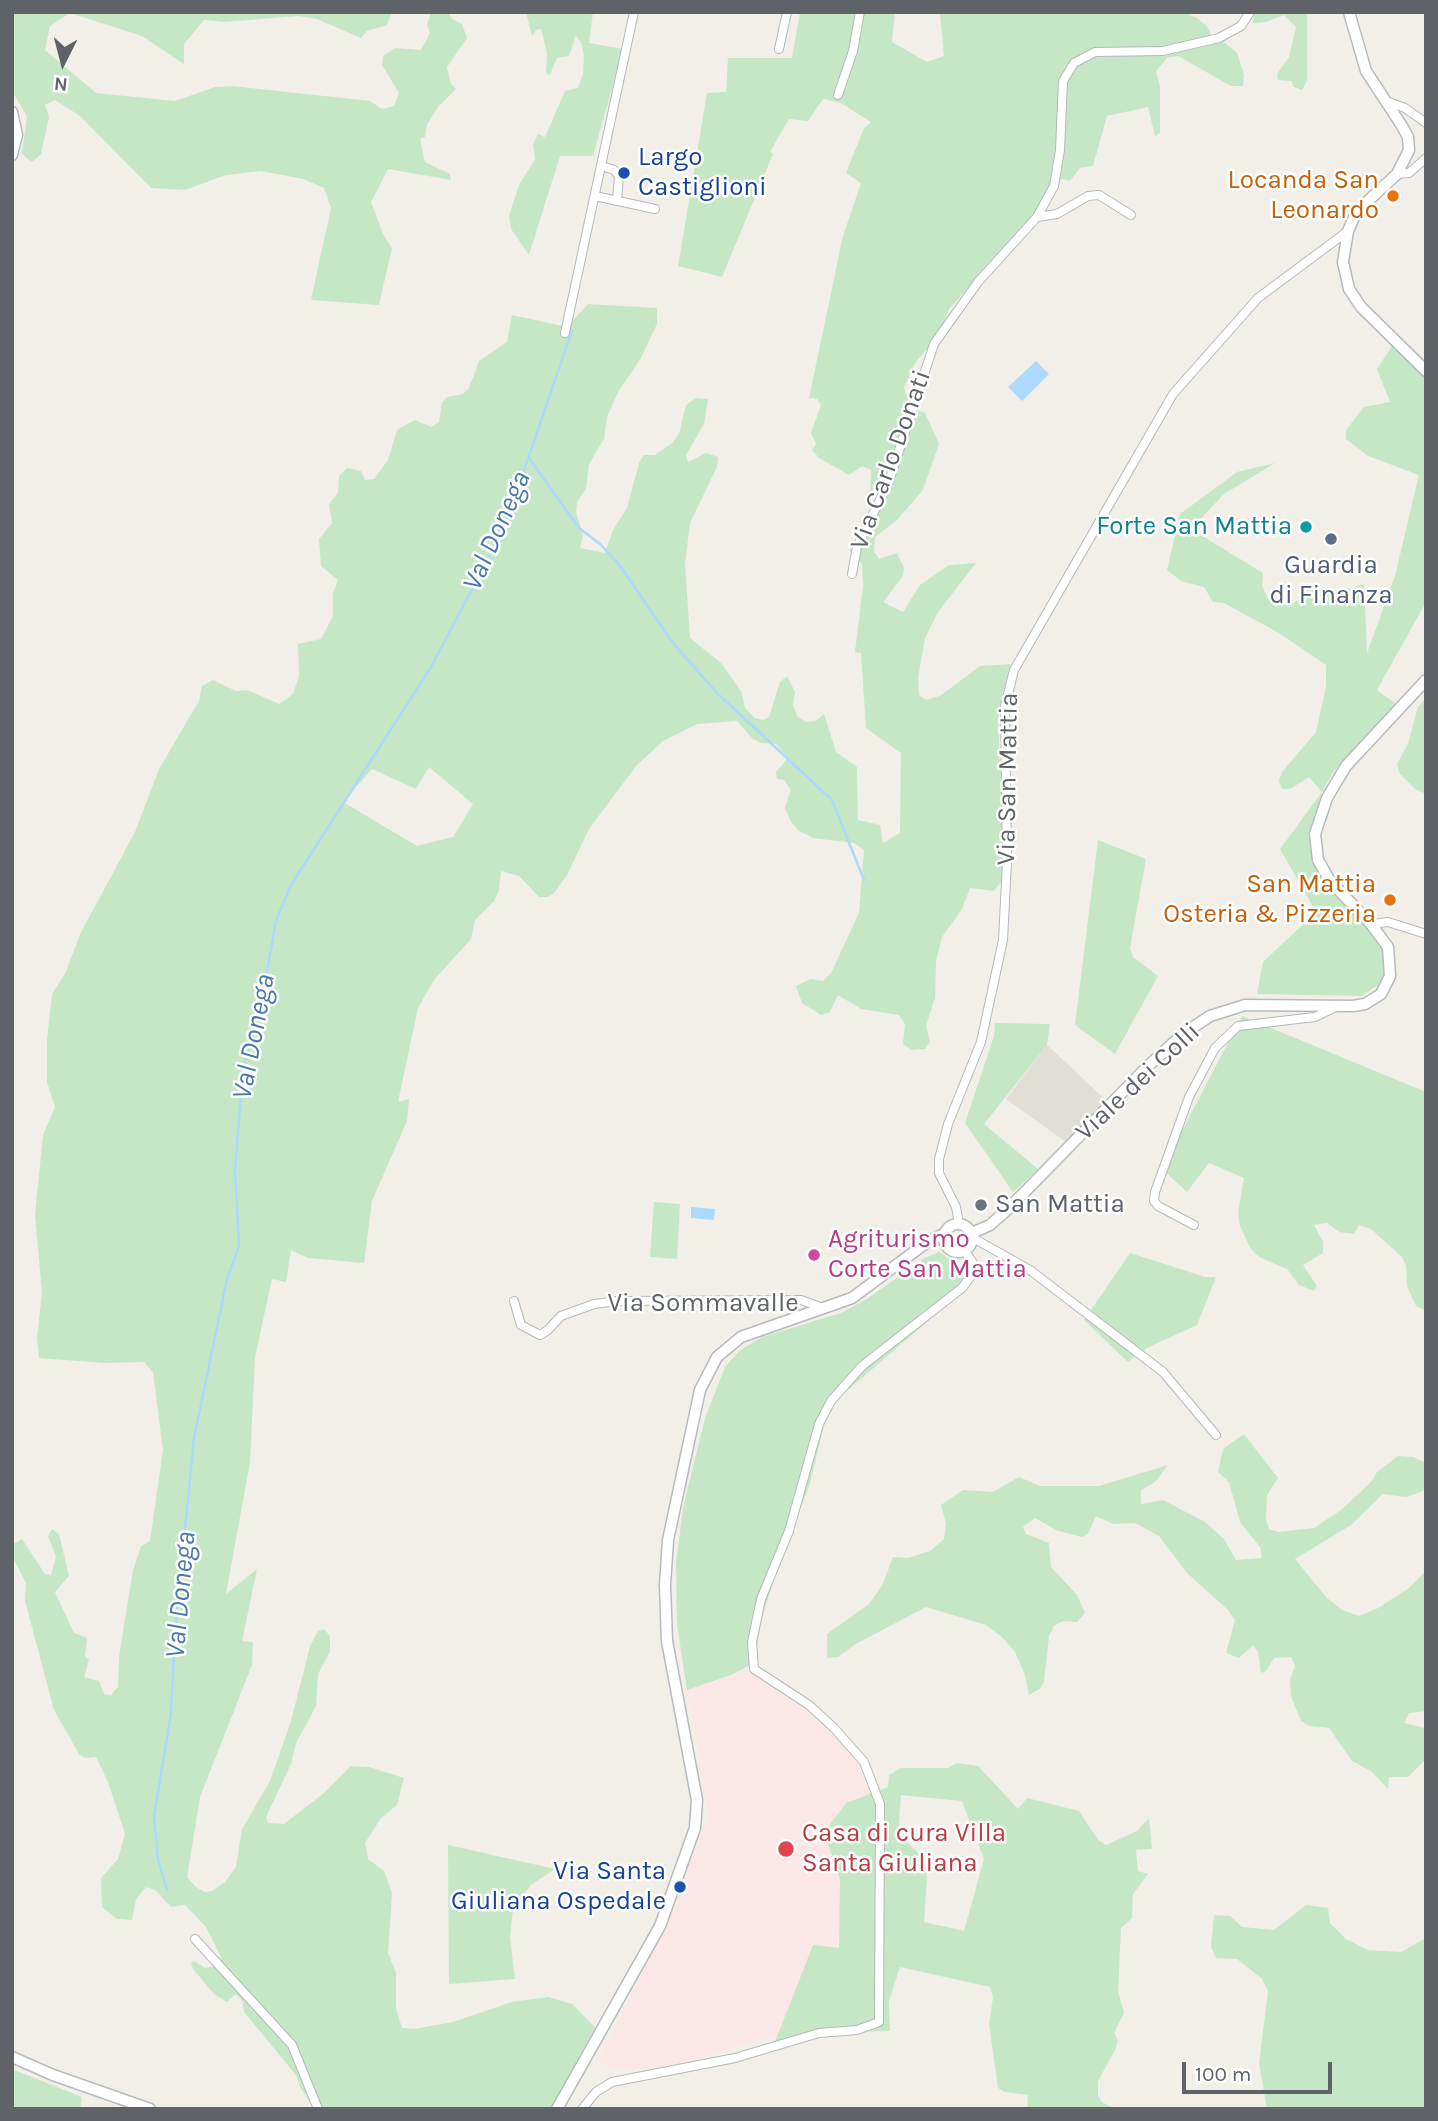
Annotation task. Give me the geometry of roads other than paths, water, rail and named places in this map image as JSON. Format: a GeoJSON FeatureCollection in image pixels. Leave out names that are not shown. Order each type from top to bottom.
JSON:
{"type":"FeatureCollection","features":[{"type":"Feature","properties":{"kind":"street"},"geometry":{"type":"LineString","coordinates":[[565,333],[634,12]]}},
{"type":"Feature","properties":{"kind":"street"},"geometry":{"type":"LineString","coordinates":[[779,49],[787,12]]}},
{"type":"Feature","properties":{"kind":"street"},"geometry":{"type":"LineString","coordinates":[[838,95],[853,51],[860,12]]}},
{"type":"Feature","properties":{"kind":"street","name":"Via Carlo Donati"},"geometry":{"type":"LineString","coordinates":[[852,573],[857,547],[889,481],[934,344],[978,282],[1037,217],[1054,186],[1060,150],[1063,81],[1074,64],[1095,52],[1163,51],[1219,38],[1241,26],[1250,12]]}},
{"type":"Feature","properties":{"kind":"street"},"geometry":{"type":"LineString","coordinates":[[1349,12],[1366,71],[1408,138],[1409,150],[1396,174],[1357,211],[1348,231],[1343,262],[1349,289],[1361,307],[1426,371]]}},
{"type":"Feature","properties":{"kind":"street"},"geometry":{"type":"LineString","coordinates":[[1386,101],[1405,108],[1426,123]]}},
{"type":"Feature","properties":{"kind":"street"},"geometry":{"type":"LineString","coordinates":[[12,112],[17,135],[12,155]]}},
{"type":"Feature","properties":{"kind":"street"},"geometry":{"type":"LineString","coordinates":[[1396,174],[1409,173],[1426,158]]}},
{"type":"Feature","properties":{"kind":"street"},"geometry":{"type":"LineString","coordinates":[[602,166],[614,170],[620,176],[617,201]]}},
{"type":"Feature","properties":{"kind":"street"},"geometry":{"type":"LineString","coordinates":[[1037,217],[1057,214],[1088,196],[1099,195],[1131,215]]}},
{"type":"Feature","properties":{"kind":"street"},"geometry":{"type":"LineString","coordinates":[[595,196],[655,209]]}},
{"type":"Feature","properties":{"kind":"street","name":"Via San Mattia"},"geometry":{"type":"LineString","coordinates":[[959,1224],[956,1207],[939,1172],[939,1159],[948,1124],[981,1042],[1003,940],[1007,862],[1005,706],[1014,670],[1173,394],[1258,298],[1348,231]]}},
{"type":"Feature","properties":{"kind":"street","name":"Viale dei Colli"},"geometry":{"type":"LineString","coordinates":[[972,1236],[1008,1209],[1147,1067],[1184,1034],[1210,1016],[1244,1005],[1336,1007],[1365,1004],[1387,985],[1391,966],[1388,947],[1371,924],[1329,881],[1318,860],[1315,834],[1327,798],[1346,766],[1426,680]]}},
{"type":"Feature","properties":{"kind":"street"},"geometry":{"type":"LineString","coordinates":[[1371,924],[1388,922],[1426,934]]}},
{"type":"Feature","properties":{"kind":"street","name":"Viale dei Colli"},"geometry":{"type":"LineString","coordinates":[[1194,1225],[1158,1206],[1155,1192],[1189,1097],[1215,1048],[1238,1026],[1315,1017],[1336,1007]]}},
{"type":"Feature","properties":{"kind":"street"},"geometry":{"type":"LineString","coordinates":[[557,2109],[660,1926],[695,1828],[697,1800],[667,1641],[665,1585],[668,1540],[700,1390],[717,1357],[741,1337],[852,1298],[930,1240],[944,1234],[950,1226],[959,1224],[972,1236],[1030,1270],[1163,1372],[1216,1435]]}},
{"type":"Feature","properties":{"kind":"street"},"geometry":{"type":"LineString","coordinates":[[944,1234],[948,1249],[959,1253],[965,1251],[972,1236]]}},
{"type":"Feature","properties":{"kind":"street"},"geometry":{"type":"LineString","coordinates":[[582,2109],[596,2092],[612,2082],[723,2061],[819,2033],[858,2030],[879,2022],[880,1804],[864,1762],[834,1728],[809,1705],[754,1669],[752,1642],[761,1599],[789,1531],[819,1424],[831,1401],[862,1366],[962,1288],[971,1276],[973,1263],[965,1251]]}},
{"type":"Feature","properties":{"kind":"street","name":"Via Sommavalle"},"geometry":{"type":"LineString","coordinates":[[514,1301],[516,1317],[528,1331],[540,1335],[548,1331],[561,1316],[594,1304],[619,1301],[801,1300],[823,1308]]}},
{"type":"Feature","properties":{"kind":"street"},"geometry":{"type":"LineString","coordinates":[[195,1939],[292,2045],[318,2109]]}},
{"type":"Feature","properties":{"kind":"street"},"geometry":{"type":"LineString","coordinates":[[12,2057],[53,2075],[150,2109]]}},
{"type":"Feature","properties":{"kind":"water"},"geometry":{"type":"Polygon","coordinates":[[[1036,361],[1049,374],[1022,401],[1008,387],[1036,361]]]}},
{"type":"Feature","properties":{"kind":"water"},"geometry":{"type":"Polygon","coordinates":[[[691,1207],[715,1209],[714,1220],[691,1218],[691,1207]]]}},
{"type":"Feature","properties":{"kind":"waterway","name":"Val Donega"},"geometry":{"type":"LineString","coordinates":[[167,1890],[158,1859],[154,1817],[171,1713],[175,1629],[194,1438],[227,1279],[239,1246],[235,1170],[243,1069],[260,1011],[276,921],[291,885],[431,667],[490,555],[514,499],[572,331]]}},
{"type":"Feature","properties":{"kind":"waterway"},"geometry":{"type":"LineString","coordinates":[[529,458],[579,528],[600,544],[618,563],[673,643],[717,693],[832,800],[864,880]]}},
{"type":"Feature","properties":{"kind":"place","name":"Largo Castiglioni"},"geometry":{"type":"Point","coordinates":[624,173]}},
{"type":"Feature","properties":{"kind":"place","name":"Locanda San Leonardo"},"geometry":{"type":"Point","coordinates":[1393,196]}},
{"type":"Feature","properties":{"kind":"place","name":"Forte San Mattia"},"geometry":{"type":"Point","coordinates":[1306,527]}},
{"type":"Feature","properties":{"kind":"place","name":"Guardia di Finanza"},"geometry":{"type":"Point","coordinates":[1331,539]}},
{"type":"Feature","properties":{"kind":"place","name":"San Mattia Osteria & Pizzeria"},"geometry":{"type":"Point","coordinates":[1390,900]}},
{"type":"Feature","properties":{"kind":"place","name":"San Mattia"},"geometry":{"type":"Point","coordinates":[981,1205]}},
{"type":"Feature","properties":{"kind":"place","name":"Agriturismo Corte San Mattia"},"geometry":{"type":"Point","coordinates":[814,1255]}},
{"type":"Feature","properties":{"kind":"place","name":"Casa di cura Villa Santa Giuliana"},"geometry":{"type":"Point","coordinates":[786,1849]}},
{"type":"Feature","properties":{"kind":"place","name":"Via Santa Giuliana Ospedale"},"geometry":{"type":"Point","coordinates":[680,1887]}}]}
